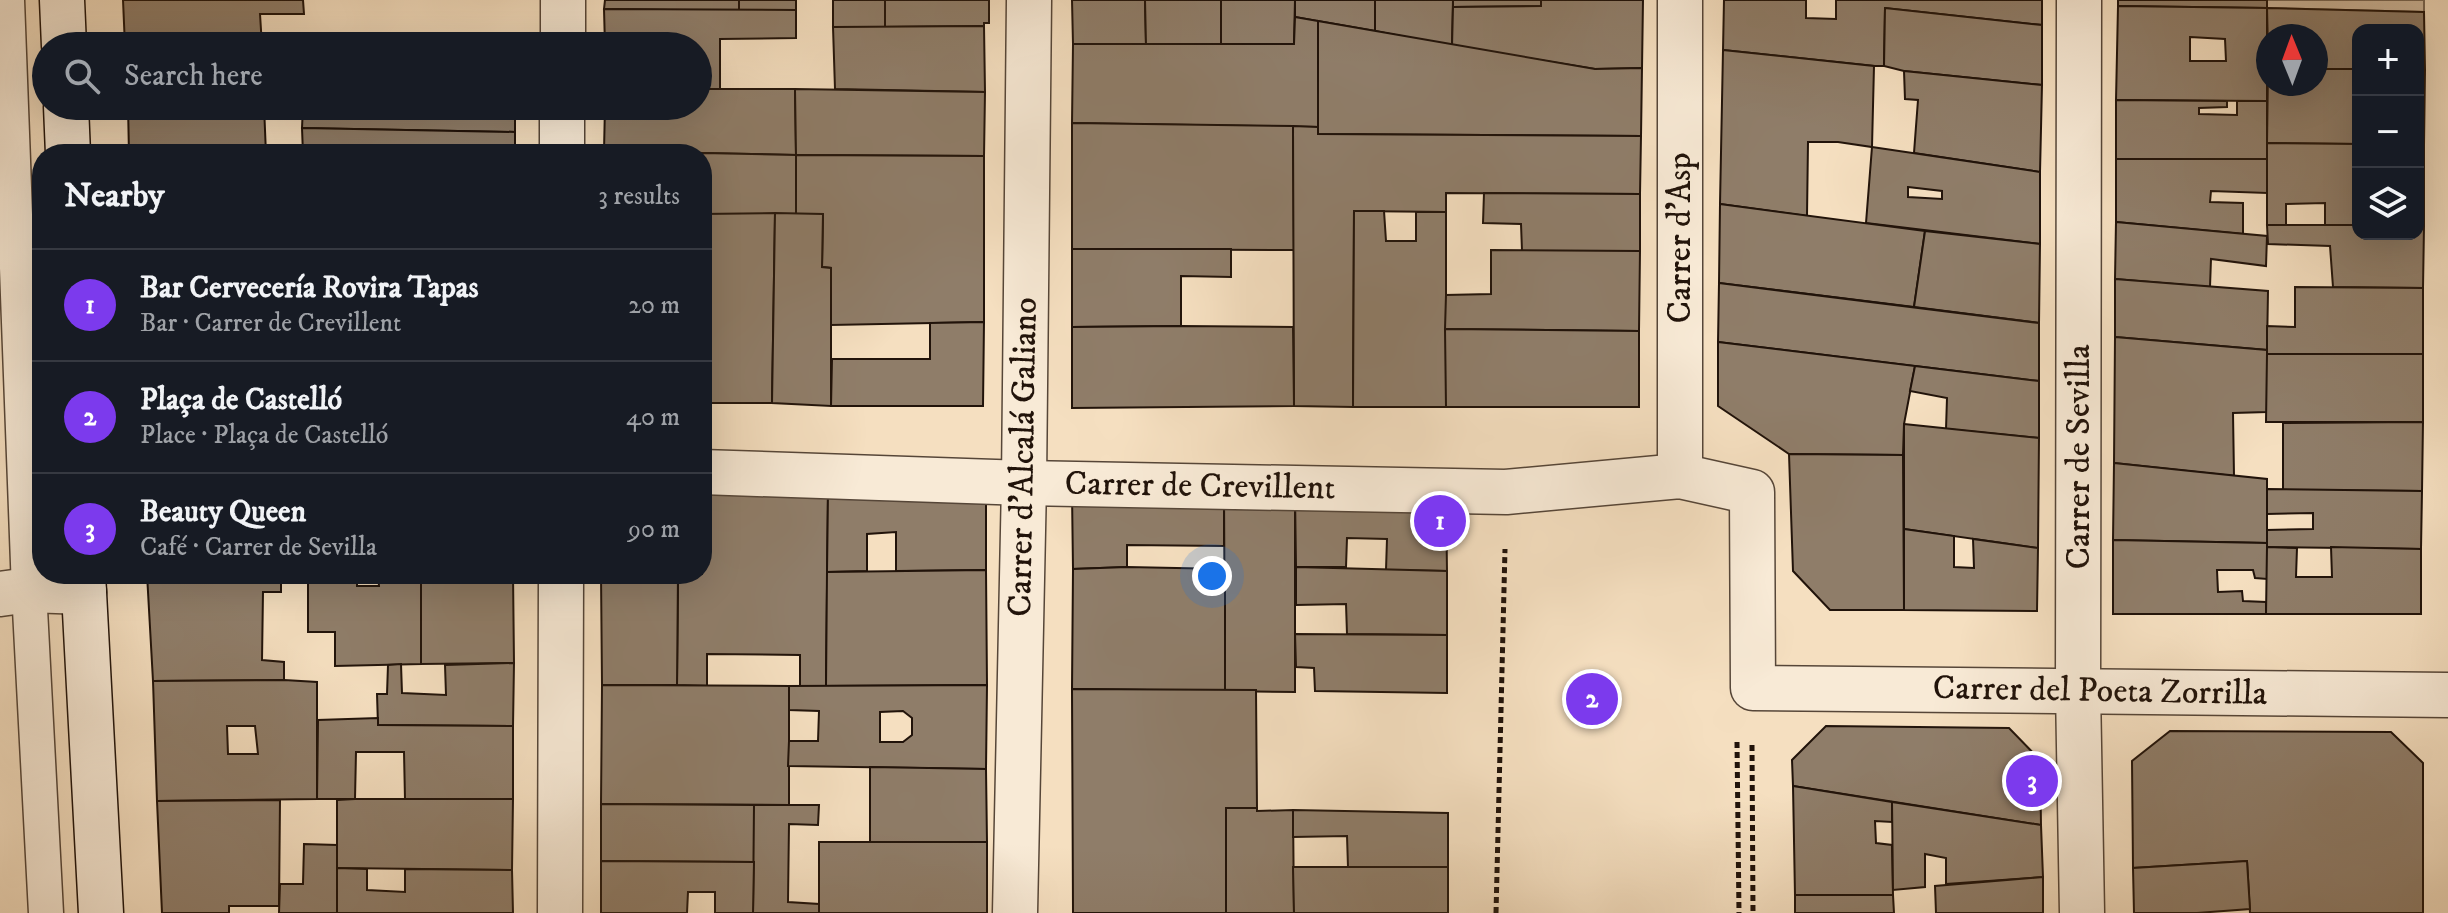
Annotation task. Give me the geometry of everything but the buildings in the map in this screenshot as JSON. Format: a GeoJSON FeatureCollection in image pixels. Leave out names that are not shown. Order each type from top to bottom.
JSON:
{"type":"FeatureCollection","features":[{"type":"Feature","properties":{"kind":"street"},"geometry":{"type":"LineString","coordinates":[[62,0],[63,32]]}},
{"type":"Feature","properties":{"kind":"street"},"geometry":{"type":"LineString","coordinates":[[563,0],[563,32]]}},
{"type":"Feature","properties":{"kind":"street","name":"Carrer d'Alcalá Galiano"},"geometry":{"type":"LineString","coordinates":[[1015,913],[1024,483],[1029,0]]}},
{"type":"Feature","properties":{"kind":"street","name":"Carrer d'Asp"},"geometry":{"type":"LineString","coordinates":[[1680,0],[1680,476]]}},
{"type":"Feature","properties":{"kind":"street","name":"Carrer de Sevilla"},"geometry":{"type":"LineString","coordinates":[[2079,0],[2078,690],[2082,913]]}},
{"type":"Feature","properties":{"kind":"street"},"geometry":{"type":"LineString","coordinates":[[67,120],[68,144]]}},
{"type":"Feature","properties":{"kind":"street"},"geometry":{"type":"LineString","coordinates":[[562,120],[562,144]]}},
{"type":"Feature","properties":{"kind":"street","name":"Carrer de Crevillent"},"geometry":{"type":"LineString","coordinates":[[712,472],[1024,483],[1506,492],[1680,476],[1752,492],[1753,688]]}},
{"type":"Feature","properties":{"kind":"street"},"geometry":{"type":"LineString","coordinates":[[14,592],[75,584]]}},
{"type":"Feature","properties":{"kind":"street"},"geometry":{"type":"LineString","coordinates":[[83,584],[101,913]]}},
{"type":"Feature","properties":{"kind":"street"},"geometry":{"type":"LineString","coordinates":[[560,913],[561,584]]}},
{"type":"Feature","properties":{"kind":"street","name":"Carrer del Poeta Zorrilla"},"geometry":{"type":"LineString","coordinates":[[1753,688],[2448,695]]}},
{"type":"Feature","properties":{"kind":"lane"},"geometry":{"type":"LineString","coordinates":[[7,0],[14,592],[46,913]]}},
{"type":"Feature","properties":{"kind":"path"},"geometry":{"type":"LineString","coordinates":[[1496,913],[1506,492]]}},
{"type":"Feature","properties":{"kind":"path"},"geometry":{"type":"LineString","coordinates":[[1739,913],[1737,713],[1753,688]]}},
{"type":"Feature","properties":{"kind":"path"},"geometry":{"type":"LineString","coordinates":[[1753,688],[1753,913]]}},
{"type":"Feature","properties":{"kind":"shaded area"},"geometry":{"type":"Polygon","coordinates":[[[2267,0],[2424,0],[2424,12],[2267,8],[2267,0]]]}},
{"type":"Feature","properties":{"kind":"place","name":"Bar Cervecería Rovira Tapas"},"geometry":{"type":"Point","coordinates":[1440,521]}},
{"type":"Feature","properties":{"kind":"place","name":"Plaça de Castelló"},"geometry":{"type":"Point","coordinates":[1592,699]}},
{"type":"Feature","properties":{"kind":"place","name":"Beauty Queen"},"geometry":{"type":"Point","coordinates":[2032,781]}}]}
